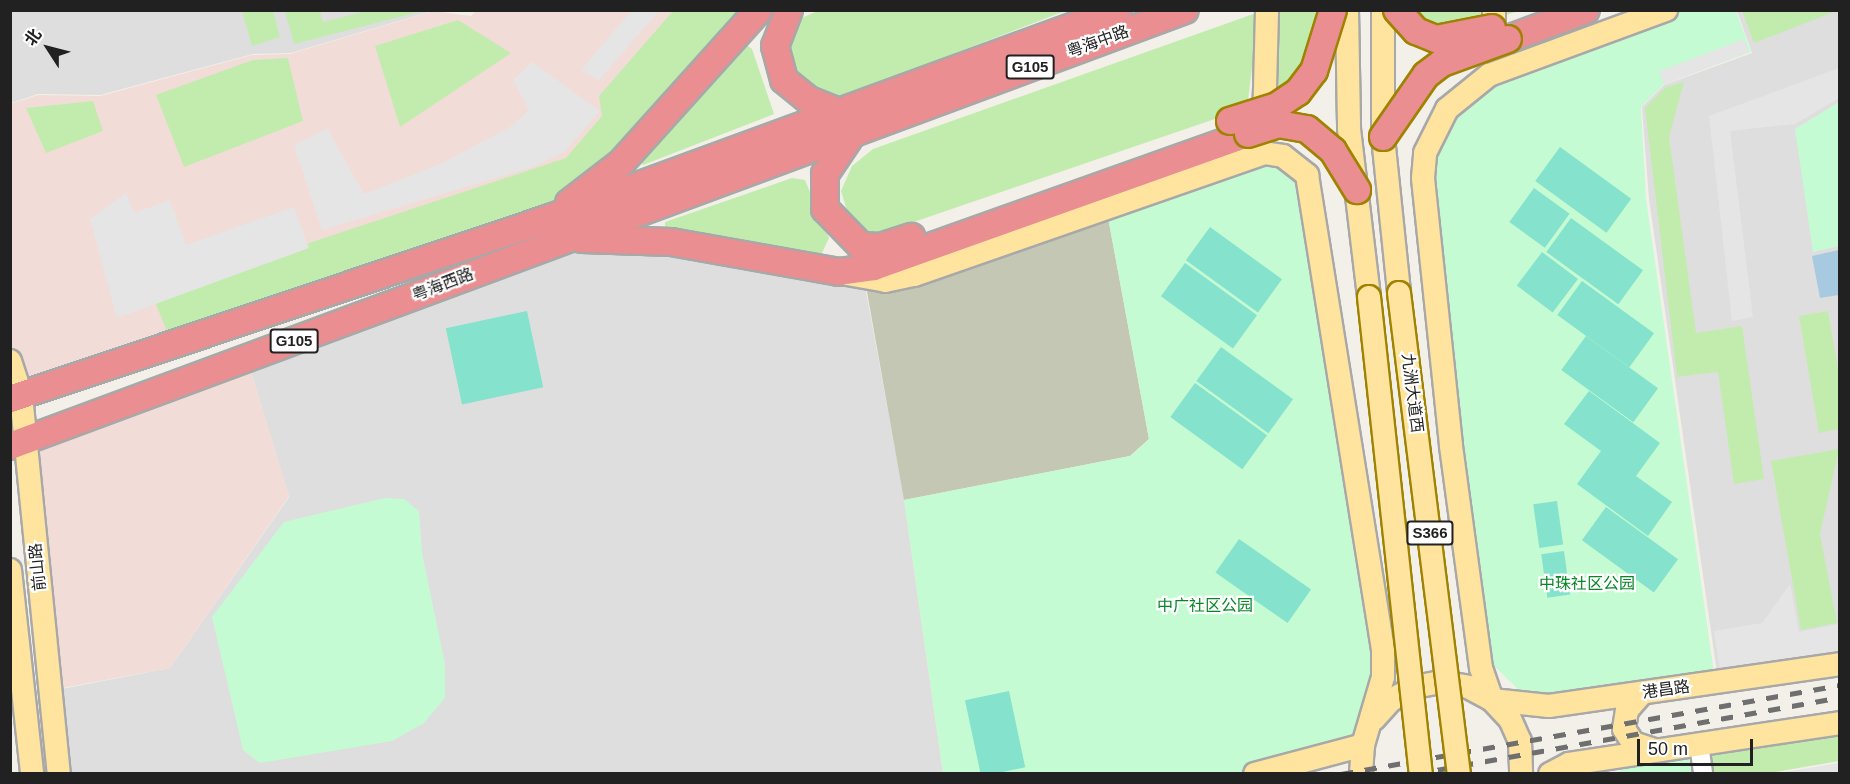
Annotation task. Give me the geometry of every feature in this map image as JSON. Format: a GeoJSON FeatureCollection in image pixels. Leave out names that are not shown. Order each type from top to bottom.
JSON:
{"type":"FeatureCollection","features":[{"type":"Feature","properties":{"kind":"highway"},"geometry":{"type":"LineString","coordinates":[[556,229],[621,164],[746,20],[759,10]]}},
{"type":"Feature","properties":{"kind":"highway"},"geometry":{"type":"LineString","coordinates":[[789,10],[775,46],[784,80],[809,100],[858,118],[831,159],[821,192],[825,209],[848,236],[861,246],[880,247],[1233,130],[1278,124],[1307,129],[1333,151],[1357,190]]}},
{"type":"Feature","properties":{"kind":"highway","name":"粤海中路"},"geometry":{"type":"LineString","coordinates":[[858,118],[1118,10]]}},
{"type":"Feature","properties":{"kind":"highway","name":"粤海中路"},"geometry":{"type":"LineString","coordinates":[[858,118],[1185,10]]}},
{"type":"Feature","properties":{"kind":"highway"},"geometry":{"type":"LineString","coordinates":[[556,229],[637,237],[839,272],[874,267],[1233,130],[1277,106],[1299,92],[1314,71],[1333,10]]}},
{"type":"Feature","properties":{"kind":"highway"},"geometry":{"type":"LineString","coordinates":[[1397,10],[1416,31],[1436,39],[1503,24],[1586,10]]}},
{"type":"Feature","properties":{"kind":"highway"},"geometry":{"type":"LineString","coordinates":[[1383,136],[1426,75],[1503,24],[1542,10]]}},
{"type":"Feature","properties":{"kind":"highway","name":"粤海西路"},"geometry":{"type":"LineString","coordinates":[[18,443],[556,229],[858,118]]}},
{"type":"Feature","properties":{"kind":"highway","name":"粤海西路"},"geometry":{"type":"LineString","coordinates":[[16,397],[556,229]]}},
{"type":"Feature","properties":{"kind":"main road"},"geometry":{"type":"LineString","coordinates":[[1264,153],[1266,10]]}},
{"type":"Feature","properties":{"kind":"main road","name":"九洲大道西"},"geometry":{"type":"LineString","coordinates":[[1347,10],[1349,129],[1421,774]]}},
{"type":"Feature","properties":{"kind":"main road","name":"九洲大道西"},"geometry":{"type":"LineString","coordinates":[[1383,10],[1383,136],[1459,774]]}},
{"type":"Feature","properties":{"kind":"main road"},"geometry":{"type":"LineString","coordinates":[[1521,774],[1520,741],[1492,700],[1478,646],[1423,178],[1433,130],[1463,93],[1489,75],[1666,10]]}},
{"type":"Feature","properties":{"kind":"main road"},"geometry":{"type":"LineString","coordinates":[[1489,75],[1503,24]]}},
{"type":"Feature","properties":{"kind":"main road"},"geometry":{"type":"LineString","coordinates":[[839,272],[885,280],[914,275],[1264,153],[1283,156],[1307,175],[1314,198],[1383,652],[1373,720],[1362,745],[1361,774]]}},
{"type":"Feature","properties":{"kind":"main road","name":"前山路"},"geometry":{"type":"LineString","coordinates":[[10,361],[59,774]]}},
{"type":"Feature","properties":{"kind":"main road","name":"前山路"},"geometry":{"type":"LineString","coordinates":[[10,570],[32,774]]}},
{"type":"Feature","properties":{"kind":"main road"},"geometry":{"type":"LineString","coordinates":[[1478,646],[1513,691],[1549,706]]}},
{"type":"Feature","properties":{"kind":"main road","name":"港昌路"},"geometry":{"type":"LineString","coordinates":[[1492,700],[1549,706],[1839,664]]}},
{"type":"Feature","properties":{"kind":"main road"},"geometry":{"type":"LineString","coordinates":[[1373,720],[1391,700],[1424,686],[1468,687],[1492,700]]}},
{"type":"Feature","properties":{"kind":"main road"},"geometry":{"type":"LineString","coordinates":[[1642,693],[1627,710],[1624,729],[1633,743],[1658,750]]}},
{"type":"Feature","properties":{"kind":"main road"},"geometry":{"type":"LineString","coordinates":[[1550,774],[1569,764],[1839,723]]}},
{"type":"Feature","properties":{"kind":"main road"},"geometry":{"type":"LineString","coordinates":[[1255,774],[1362,745]]}},
{"type":"Feature","properties":{"kind":"main road"},"geometry":{"type":"LineString","coordinates":[[1601,774],[1658,750]]}},
{"type":"Feature","properties":{"kind":"street"},"geometry":{"type":"LineString","coordinates":[[1699,744],[1703,774]]}},
{"type":"Feature","properties":{"kind":"shaded area"},"geometry":{"type":"Polygon","coordinates":[[[477,10],[754,11],[621,163],[21,394],[10,361],[10,104],[38,95],[100,96],[252,55],[290,54],[433,11],[471,16],[477,10]]]}},
{"type":"Feature","properties":{"kind":"shaded area"},"geometry":{"type":"Polygon","coordinates":[[[10,11],[432,11],[291,53],[253,54],[100,95],[38,94],[11,103],[10,11]]]}},
{"type":"Feature","properties":{"kind":"shaded area"},"geometry":{"type":"Polygon","coordinates":[[[631,11],[659,11],[599,80],[581,70],[631,11]]]}},
{"type":"Feature","properties":{"kind":"shaded area"},"geometry":{"type":"Polygon","coordinates":[[[1737,11],[1839,11],[1839,662],[1718,680],[1649,199],[1642,107],[1664,85],[1752,53],[1737,11]]]}},
{"type":"Feature","properties":{"kind":"shaded area"},"geometry":{"type":"Polygon","coordinates":[[[1744,39],[1749,52],[1664,85],[1659,72],[1744,39]]]}},
{"type":"Feature","properties":{"kind":"shaded area"},"geometry":{"type":"Polygon","coordinates":[[[532,62],[600,111],[564,152],[533,167],[322,230],[294,145],[327,128],[364,194],[442,163],[510,127],[529,110],[513,80],[532,62]]]}},
{"type":"Feature","properties":{"kind":"shaded area"},"geometry":{"type":"Polygon","coordinates":[[[1839,68],[1839,98],[1795,124],[1730,131],[1753,317],[1732,321],[1709,116],[1839,68]]]}},
{"type":"Feature","properties":{"kind":"shaded area"},"geometry":{"type":"Polygon","coordinates":[[[126,193],[134,213],[170,200],[186,245],[294,207],[309,248],[117,318],[90,219],[126,193]]]}},
{"type":"Feature","properties":{"kind":"shaded area"},"geometry":{"type":"Polygon","coordinates":[[[1105,201],[1149,439],[1130,456],[904,500],[864,275],[1105,201]]]}},
{"type":"Feature","properties":{"kind":"shaded area"},"geometry":{"type":"Polygon","coordinates":[[[561,240],[863,275],[904,498],[943,773],[60,773],[51,691],[170,668],[289,497],[247,359],[561,240]]]}},
{"type":"Feature","properties":{"kind":"shaded area"},"geometry":{"type":"Polygon","coordinates":[[[247,359],[289,496],[170,668],[51,690],[26,440],[247,359]]]}},
{"type":"Feature","properties":{"kind":"shaded area"},"geometry":{"type":"Polygon","coordinates":[[[1790,584],[1799,632],[1839,624],[1839,658],[1721,675],[1714,631],[1762,623],[1790,584]]]}},
{"type":"Feature","properties":{"kind":"shaded area"},"geometry":{"type":"Polygon","coordinates":[[[1839,763],[1839,773],[1778,773],[1839,763]]]}},
{"type":"Feature","properties":{"kind":"green space"},"geometry":{"type":"Polygon","coordinates":[[[1742,10],[1839,10],[1754,43],[1742,11],[1742,10]]]}},
{"type":"Feature","properties":{"kind":"green space"},"geometry":{"type":"Polygon","coordinates":[[[242,11],[273,11],[280,37],[252,46],[242,11]]]}},
{"type":"Feature","properties":{"kind":"green space"},"geometry":{"type":"Polygon","coordinates":[[[285,11],[320,11],[323,22],[366,11],[419,12],[294,44],[285,11]]]}},
{"type":"Feature","properties":{"kind":"green space"},"geometry":{"type":"Polygon","coordinates":[[[673,11],[748,11],[618,157],[546,214],[169,336],[152,295],[566,158],[602,116],[599,96],[673,11]]]}},
{"type":"Feature","properties":{"kind":"green space"},"geometry":{"type":"Polygon","coordinates":[[[818,11],[1065,11],[838,98],[809,90],[791,71],[787,46],[799,19],[818,11]]]}},
{"type":"Feature","properties":{"kind":"green space"},"geometry":{"type":"Polygon","coordinates":[[[1280,11],[1325,11],[1307,67],[1276,95],[1280,11]]]}},
{"type":"Feature","properties":{"kind":"green space"},"geometry":{"type":"Polygon","coordinates":[[[1412,11],[1518,11],[1472,27],[1430,29],[1412,11]]]}},
{"type":"Feature","properties":{"kind":"green space","name":"中珠社区公园"},"geometry":{"type":"Polygon","coordinates":[[[1671,11],[1736,11],[1751,52],[1664,84],[1641,107],[1646,199],[1715,680],[1528,699],[1490,662],[1424,179],[1463,94],[1671,11]]]}},
{"type":"Feature","properties":{"kind":"green space"},"geometry":{"type":"Polygon","coordinates":[[[1259,12],[1247,108],[873,236],[851,223],[841,191],[852,166],[873,149],[1259,12]]]}},
{"type":"Feature","properties":{"kind":"green space"},"geometry":{"type":"Polygon","coordinates":[[[458,20],[511,53],[400,127],[375,46],[458,20]]]}},
{"type":"Feature","properties":{"kind":"green space"},"geometry":{"type":"Polygon","coordinates":[[[741,41],[752,49],[774,114],[643,165],[638,158],[741,41]]]}},
{"type":"Feature","properties":{"kind":"green space"},"geometry":{"type":"Polygon","coordinates":[[[288,58],[303,121],[184,167],[156,95],[253,60],[288,58]]]}},
{"type":"Feature","properties":{"kind":"green space"},"geometry":{"type":"Polygon","coordinates":[[[1684,82],[1669,137],[1696,333],[1742,326],[1764,479],[1734,484],[1718,372],[1677,377],[1645,108],[1666,87],[1684,82]]]}},
{"type":"Feature","properties":{"kind":"green space"},"geometry":{"type":"Polygon","coordinates":[[[93,101],[103,131],[46,153],[26,108],[93,101]]]}},
{"type":"Feature","properties":{"kind":"green space"},"geometry":{"type":"Polygon","coordinates":[[[1839,102],[1839,246],[1813,252],[1795,129],[1839,102]]]}},
{"type":"Feature","properties":{"kind":"green space","name":"中广社区公园"},"geometry":{"type":"Polygon","coordinates":[[[1280,144],[1309,161],[1322,191],[1382,652],[1362,745],[1253,773],[943,773],[904,500],[1130,456],[1149,439],[1105,201],[1280,144]]]}},
{"type":"Feature","properties":{"kind":"green space"},"geometry":{"type":"Polygon","coordinates":[[[1560,147],[1631,199],[1607,233],[1535,181],[1560,147]]]}},
{"type":"Feature","properties":{"kind":"green space"},"geometry":{"type":"Polygon","coordinates":[[[792,178],[805,180],[829,238],[822,253],[811,256],[665,230],[665,222],[792,178]]]}},
{"type":"Feature","properties":{"kind":"green space"},"geometry":{"type":"Polygon","coordinates":[[[1534,188],[1570,214],[1545,248],[1509,222],[1534,188]]]}},
{"type":"Feature","properties":{"kind":"green space"},"geometry":{"type":"Polygon","coordinates":[[[1571,218],[1643,270],[1618,304],[1546,252],[1571,218]]]}},
{"type":"Feature","properties":{"kind":"green space"},"geometry":{"type":"Polygon","coordinates":[[[1210,227],[1282,279],[1258,312],[1186,260],[1210,227]]]}},
{"type":"Feature","properties":{"kind":"green space"},"geometry":{"type":"Polygon","coordinates":[[[1542,252],[1578,279],[1553,313],[1517,286],[1542,252]]]}},
{"type":"Feature","properties":{"kind":"green space"},"geometry":{"type":"Polygon","coordinates":[[[1185,263],[1257,315],[1233,348],[1161,296],[1185,263]]]}},
{"type":"Feature","properties":{"kind":"green space"},"geometry":{"type":"Polygon","coordinates":[[[1582,281],[1654,333],[1629,367],[1557,315],[1582,281]]]}},
{"type":"Feature","properties":{"kind":"green space"},"geometry":{"type":"Polygon","coordinates":[[[527,311],[543,387],[462,405],[446,328],[527,311]]]}},
{"type":"Feature","properties":{"kind":"green space"},"geometry":{"type":"Polygon","coordinates":[[[1828,311],[1839,375],[1839,429],[1819,433],[1799,316],[1828,311]]]}},
{"type":"Feature","properties":{"kind":"green space"},"geometry":{"type":"Polygon","coordinates":[[[1586,336],[1658,388],[1633,422],[1561,370],[1586,336]]]}},
{"type":"Feature","properties":{"kind":"green space"},"geometry":{"type":"Polygon","coordinates":[[[1221,347],[1293,399],[1268,433],[1196,381],[1221,347]]]}},
{"type":"Feature","properties":{"kind":"green space"},"geometry":{"type":"Polygon","coordinates":[[[1195,383],[1267,435],[1242,469],[1170,417],[1195,383]]]}},
{"type":"Feature","properties":{"kind":"green space"},"geometry":{"type":"Polygon","coordinates":[[[1589,391],[1660,443],[1636,476],[1672,502],[1648,536],[1577,484],[1601,451],[1564,424],[1589,391]]]}},
{"type":"Feature","properties":{"kind":"green space"},"geometry":{"type":"Polygon","coordinates":[[[1839,449],[1820,534],[1837,623],[1801,630],[1771,461],[1839,449]]]}},
{"type":"Feature","properties":{"kind":"green space"},"geometry":{"type":"Polygon","coordinates":[[[385,498],[404,499],[419,511],[422,553],[445,664],[445,698],[424,723],[392,741],[260,763],[243,750],[212,617],[284,522],[385,498]]]}},
{"type":"Feature","properties":{"kind":"green space"},"geometry":{"type":"Polygon","coordinates":[[[1557,501],[1563,545],[1539,548],[1533,504],[1557,501]]]}},
{"type":"Feature","properties":{"kind":"green space"},"geometry":{"type":"Polygon","coordinates":[[[1606,507],[1678,559],[1654,592],[1582,540],[1606,507]]]}},
{"type":"Feature","properties":{"kind":"green space"},"geometry":{"type":"Polygon","coordinates":[[[1239,539],[1311,589],[1288,623],[1215,573],[1239,539]]]}},
{"type":"Feature","properties":{"kind":"green space"},"geometry":{"type":"Polygon","coordinates":[[[1564,551],[1570,595],[1547,598],[1541,554],[1564,551]]]}},
{"type":"Feature","properties":{"kind":"green space"},"geometry":{"type":"Polygon","coordinates":[[[1009,691],[1025,767],[994,774],[981,774],[965,700],[1009,691]]]}},
{"type":"Feature","properties":{"kind":"green space"},"geometry":{"type":"Polygon","coordinates":[[[1839,728],[1839,761],[1770,773],[1710,773],[1706,749],[1839,728]]]}},
{"type":"Feature","properties":{"kind":"green space"},"geometry":{"type":"Polygon","coordinates":[[[1695,748],[1698,773],[1613,774],[1660,754],[1695,748]]]}},
{"type":"Feature","properties":{"kind":"water"},"geometry":{"type":"Polygon","coordinates":[[[1839,250],[1839,295],[1820,298],[1812,256],[1839,250]]]}},
{"type":"Feature","properties":{"kind":"railway"},"geometry":{"type":"LineString","coordinates":[[1341,774],[1840,685]]}},
{"type":"Feature","properties":{"kind":"railway"},"geometry":{"type":"LineString","coordinates":[[1414,774],[1840,697]]}}]}
